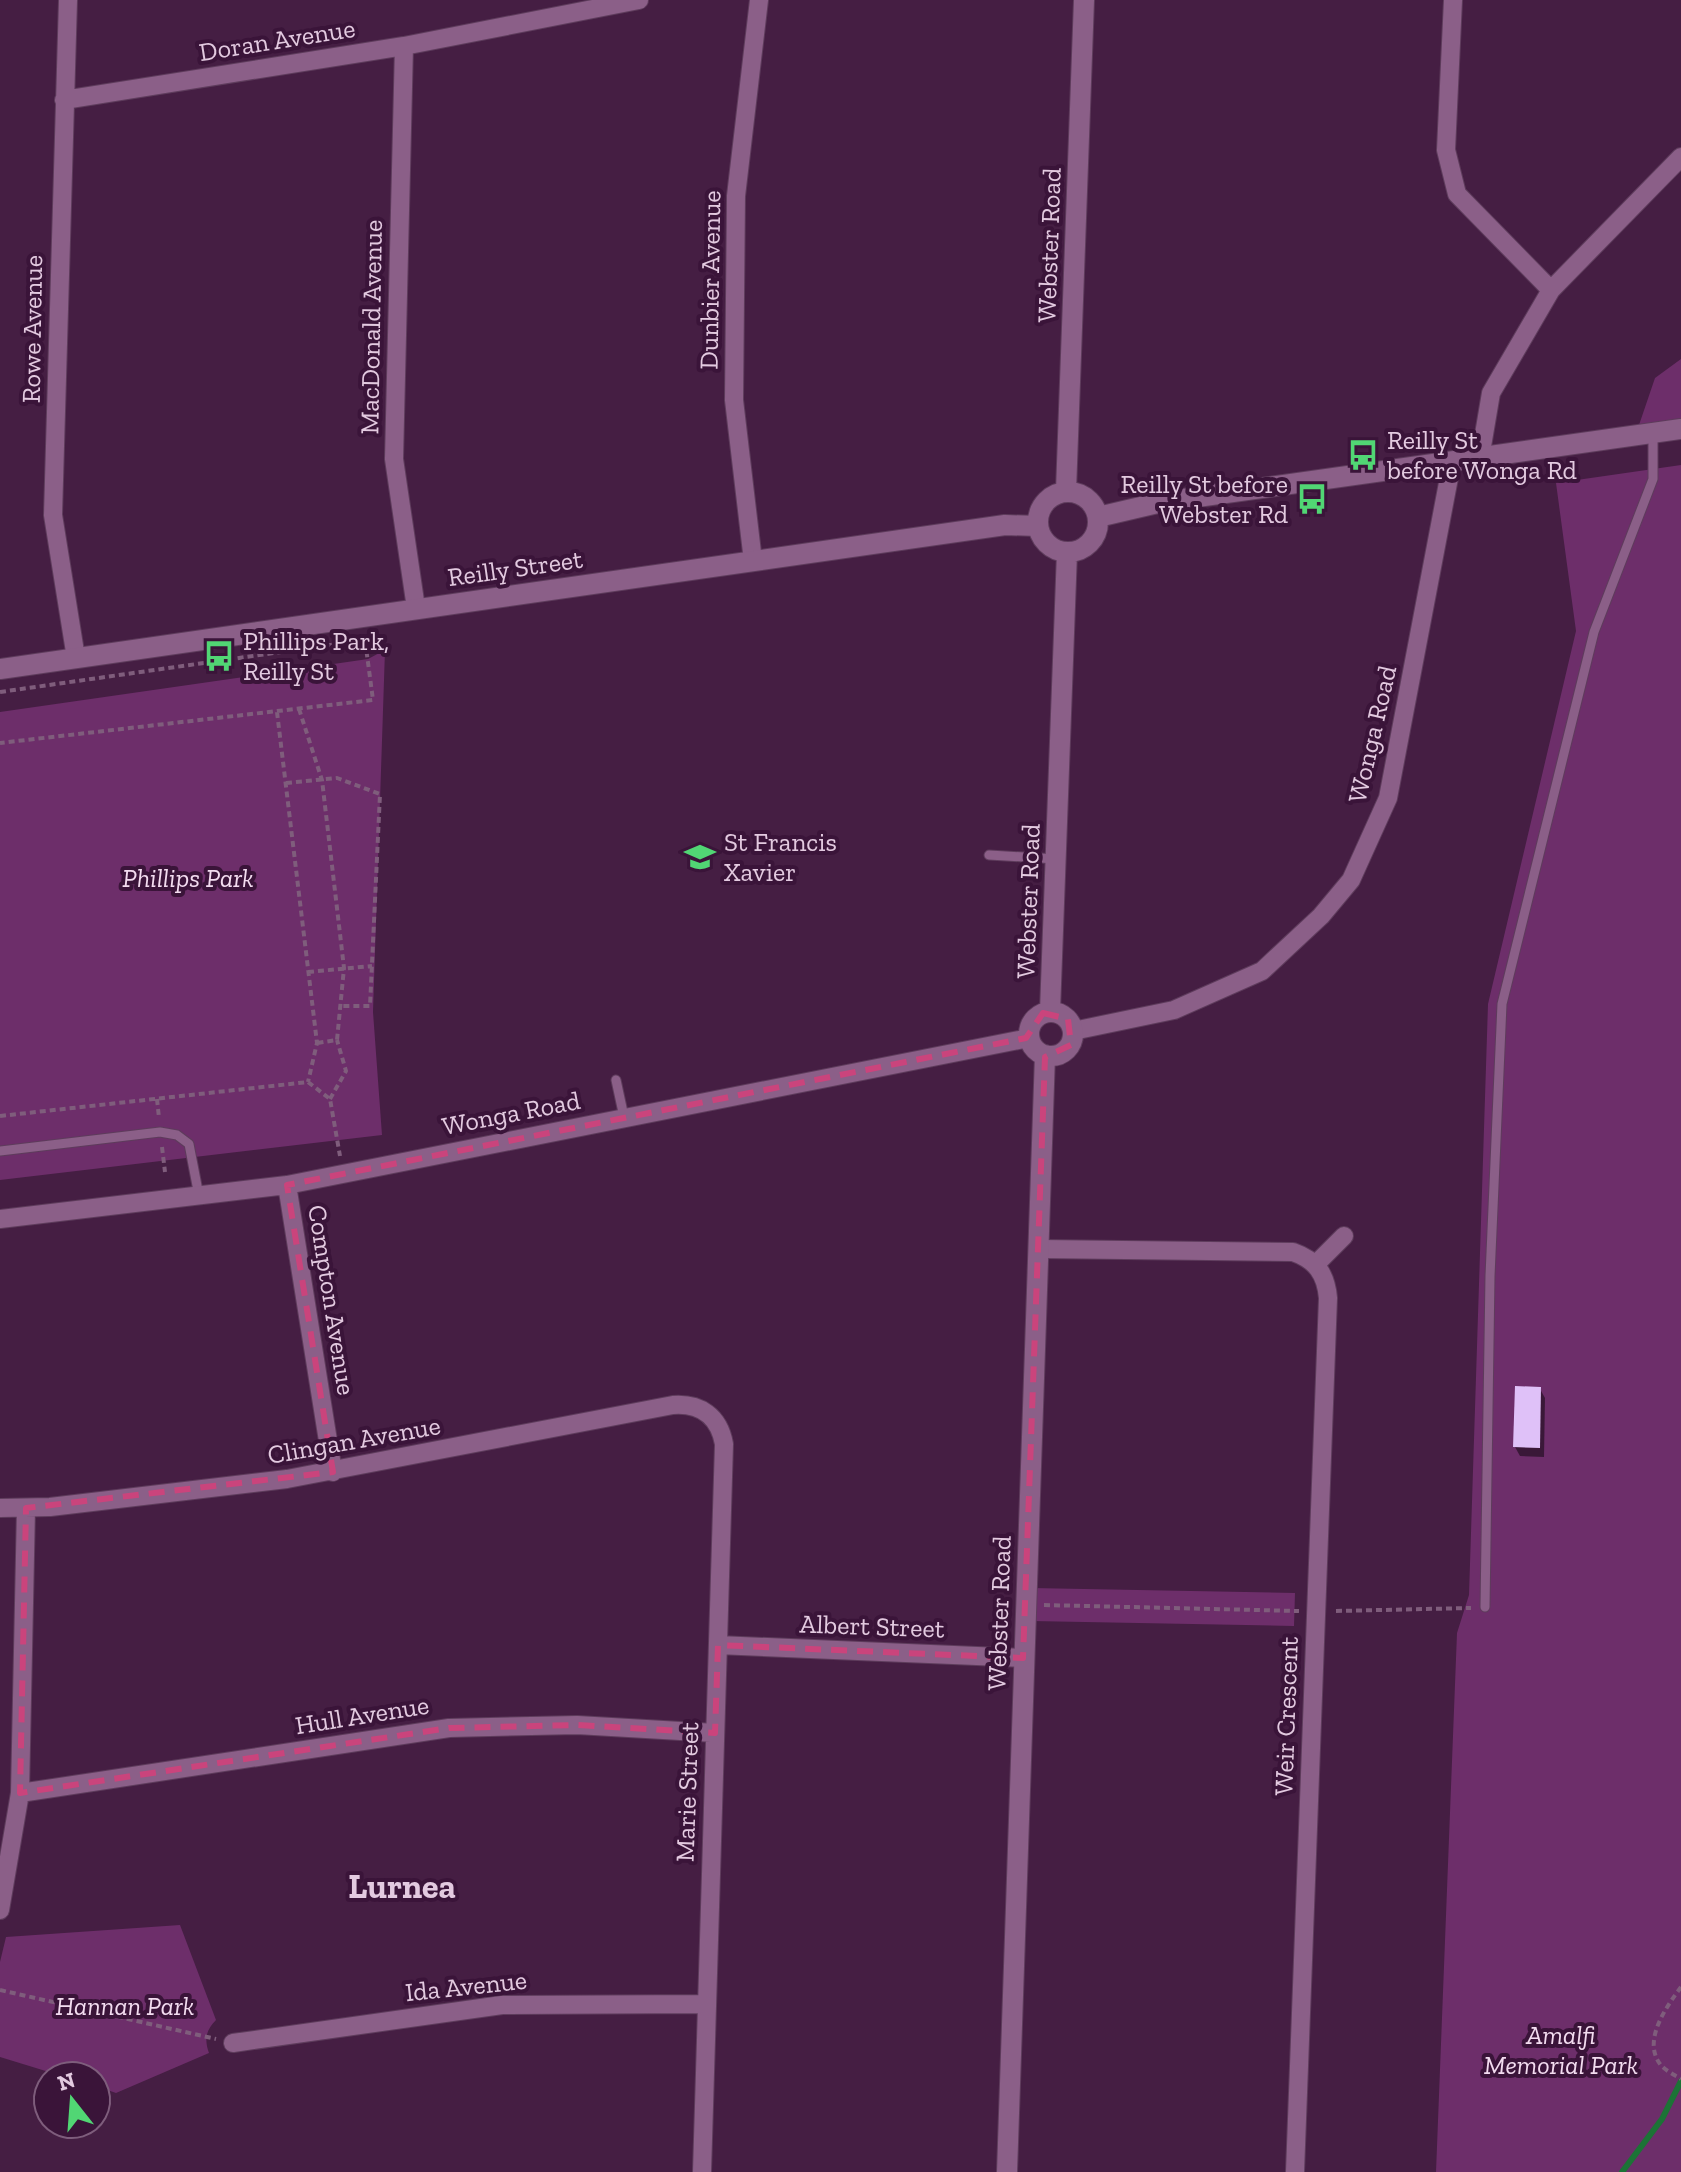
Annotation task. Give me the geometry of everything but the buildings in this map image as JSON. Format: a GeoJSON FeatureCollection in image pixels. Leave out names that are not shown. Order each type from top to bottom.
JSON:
{"type":"FeatureCollection","features":[{"type":"Feature","properties":{"kind":"street","name":"Rowe Avenue"},"geometry":{"type":"LineString","coordinates":[[68,0],[53,515],[76,658]]}},
{"type":"Feature","properties":{"kind":"street","name":"Doran Avenue"},"geometry":{"type":"LineString","coordinates":[[64,100],[404,46],[639,0]]}},
{"type":"Feature","properties":{"kind":"street","name":"Dunbier Avenue"},"geometry":{"type":"LineString","coordinates":[[753,561],[734,400],[736,196],[759,0]]}},
{"type":"Feature","properties":{"kind":"street","name":"Webster Road"},"geometry":{"type":"LineString","coordinates":[[1066,491],[1084,0]]}},
{"type":"Feature","properties":{"kind":"street"},"geometry":{"type":"LineString","coordinates":[[1453,0],[1446,150],[1457,194],[1551,290]]}},
{"type":"Feature","properties":{"kind":"street","name":"MacDonald Avenue"},"geometry":{"type":"LineString","coordinates":[[404,46],[394,459],[416,608]]}},
{"type":"Feature","properties":{"kind":"street"},"geometry":{"type":"LineString","coordinates":[[1480,458],[1491,393],[1551,290],[1681,157]]}},
{"type":"Feature","properties":{"kind":"street"},"geometry":{"type":"LineString","coordinates":[[1098,517],[1162,502],[1681,429]]}},
{"type":"Feature","properties":{"kind":"street","name":"Wonga Road"},"geometry":{"type":"LineString","coordinates":[[1073,1031],[1174,1010],[1262,971],[1321,916],[1351,880],[1388,798],[1452,462]]}},
{"type":"Feature","properties":{"kind":"street"},"geometry":{"type":"LineString","coordinates":[[1066,491],[1087,498],[1098,517],[1098,527],[1087,545],[1067,552],[1047,544],[1038,526],[1041,506],[1048,499],[1066,491]]}},
{"type":"Feature","properties":{"kind":"street","name":"Reilly Street"},"geometry":{"type":"LineString","coordinates":[[0,669],[1005,525],[1038,526]]}},
{"type":"Feature","properties":{"kind":"street","name":"Webster Road"},"geometry":{"type":"LineString","coordinates":[[1050,1011],[1067,552]]}},
{"type":"Feature","properties":{"kind":"street"},"geometry":{"type":"LineString","coordinates":[[1050,1011],[1068,1019],[1073,1031],[1066,1050],[1045,1055],[1035,1049],[1029,1038],[1032,1023],[1050,1011]]}},
{"type":"Feature","properties":{"kind":"street","name":"Wonga Road"},"geometry":{"type":"LineString","coordinates":[[0,1219],[287,1185],[1029,1038]]}},
{"type":"Feature","properties":{"kind":"street","name":"Webster Road"},"geometry":{"type":"LineString","coordinates":[[1007,2172],[1045,1055]]}},
{"type":"Feature","properties":{"kind":"street","name":"Compton Avenue"},"geometry":{"type":"LineString","coordinates":[[287,1185],[333,1472]]}},
{"type":"Feature","properties":{"kind":"street"},"geometry":{"type":"LineString","coordinates":[[1039,1249],[1282,1251],[1301,1255],[1316,1264],[1344,1236]]}},
{"type":"Feature","properties":{"kind":"street","name":"Weir Crescent"},"geometry":{"type":"LineString","coordinates":[[1295,2172],[1328,1298],[1325,1280],[1316,1264]]}},
{"type":"Feature","properties":{"kind":"street","name":"Clingan Avenue"},"geometry":{"type":"LineString","coordinates":[[0,1508],[26,1508],[333,1472],[673,1405],[690,1405],[711,1416]]}},
{"type":"Feature","properties":{"kind":"street","name":"Marie Street"},"geometry":{"type":"LineString","coordinates":[[702,2172],[724,1444],[711,1416]]}},
{"type":"Feature","properties":{"kind":"street"},"geometry":{"type":"LineString","coordinates":[[0,1910],[20,1793],[26,1508]]}},
{"type":"Feature","properties":{"kind":"street","name":"Albert Street"},"geometry":{"type":"LineString","coordinates":[[718,1645],[1023,1658]]}},
{"type":"Feature","properties":{"kind":"street","name":"Hull Avenue"},"geometry":{"type":"LineString","coordinates":[[20,1793],[449,1728],[577,1725],[715,1733]]}},
{"type":"Feature","properties":{"kind":"street","name":"Ida Avenue"},"geometry":{"type":"LineString","coordinates":[[233,2043],[502,2005],[705,2004]]}},
{"type":"Feature","properties":{"kind":"lane"},"geometry":{"type":"LineString","coordinates":[[1485,1607],[1490,1276],[1502,1004],[1594,632],[1653,479],[1653,433]]}},
{"type":"Feature","properties":{"kind":"lane"},"geometry":{"type":"LineString","coordinates":[[989,855],[1056,859]]}},
{"type":"Feature","properties":{"kind":"lane"},"geometry":{"type":"LineString","coordinates":[[616,1080],[624,1117]]}},
{"type":"Feature","properties":{"kind":"lane"},"geometry":{"type":"LineString","coordinates":[[0,1151],[162,1132],[189,1144],[199,1196]]}},
{"type":"Feature","properties":{"kind":"path"},"geometry":{"type":"LineString","coordinates":[[0,692],[365,640],[373,700],[0,743]]}},
{"type":"Feature","properties":{"kind":"path"},"geometry":{"type":"LineString","coordinates":[[299,709],[322,780],[344,968],[337,1040],[346,1071],[330,1099],[343,1174]]}},
{"type":"Feature","properties":{"kind":"path"},"geometry":{"type":"LineString","coordinates":[[277,712],[317,1043],[308,1082]]}},
{"type":"Feature","properties":{"kind":"path"},"geometry":{"type":"LineString","coordinates":[[286,783],[337,778],[380,794],[370,1006],[340,1006]]}},
{"type":"Feature","properties":{"kind":"path"},"geometry":{"type":"LineString","coordinates":[[308,972],[372,966]]}},
{"type":"Feature","properties":{"kind":"path"},"geometry":{"type":"LineString","coordinates":[[317,1043],[337,1040]]}},
{"type":"Feature","properties":{"kind":"path"},"geometry":{"type":"LineString","coordinates":[[0,1116],[308,1082],[330,1099]]}},
{"type":"Feature","properties":{"kind":"path"},"geometry":{"type":"LineString","coordinates":[[1026,1604],[1316,1611],[1485,1607]]}},
{"type":"Feature","properties":{"kind":"path"},"geometry":{"type":"LineString","coordinates":[[1681,1987],[1655,2030],[1654,2048],[1660,2064],[1681,2079]]}},
{"type":"Feature","properties":{"kind":"path"},"geometry":{"type":"LineString","coordinates":[[0,1990],[233,2043]]}},
{"type":"Feature","properties":{"kind":"highlighted area"},"geometry":{"type":"Polygon","coordinates":[[[1043,1013],[1068,1019],[1071,1045],[1045,1057],[1023,1658],[718,1645],[715,1733],[577,1725],[449,1728],[20,1793],[26,1508],[333,1472],[287,1185],[1026,1038],[1043,1013]]]}},
{"type":"Feature","properties":{"kind":"green space"},"geometry":{"type":"Polygon","coordinates":[[[1681,359],[1681,420],[1639,425],[1655,378],[1681,359]]]}},
{"type":"Feature","properties":{"kind":"green space","name":"Amalfi Memorial Park"},"geometry":{"type":"Polygon","coordinates":[[[1681,465],[1681,2172],[1436,2172],[1457,1633],[1469,1595],[1488,1004],[1576,631],[1556,483],[1681,465]]]}},
{"type":"Feature","properties":{"kind":"green space","name":"Phillips Park"},"geometry":{"type":"Polygon","coordinates":[[[385,650],[373,1012],[382,1135],[0,1180],[0,712],[368,659],[385,650]]]}},
{"type":"Feature","properties":{"kind":"green space"},"geometry":{"type":"Polygon","coordinates":[[[1031,1588],[1295,1593],[1294,1626],[1031,1621],[1031,1588]]]}},
{"type":"Feature","properties":{"kind":"green space","name":"Hannan Park"},"geometry":{"type":"Polygon","coordinates":[[[180,1925],[216,2020],[207,2035],[209,2053],[116,2093],[112,2092],[112,2060],[32,2060],[32,2067],[0,2057],[0,1962],[6,1937],[180,1925]]]}},
{"type":"Feature","properties":{"kind":"waterway"},"geometry":{"type":"LineString","coordinates":[[1622,2172],[1662,2119],[1681,2081]]}},
{"type":"Feature","properties":{"kind":"place","name":"Reilly St before Wonga Rd"},"geometry":{"type":"Point","coordinates":[1363,455]}},
{"type":"Feature","properties":{"kind":"place","name":"Reilly St before Webster Rd"},"geometry":{"type":"Point","coordinates":[1312,499]}},
{"type":"Feature","properties":{"kind":"place","name":"Phillips Park, Reilly St"},"geometry":{"type":"Point","coordinates":[219,656]}},
{"type":"Feature","properties":{"kind":"place","name":"St Francis Xavier"},"geometry":{"type":"Point","coordinates":[700,857]}},
{"type":"Feature","properties":{"kind":"district","name":"Lurnea"},"geometry":{"type":"Point","coordinates":[402,1886]}}]}
